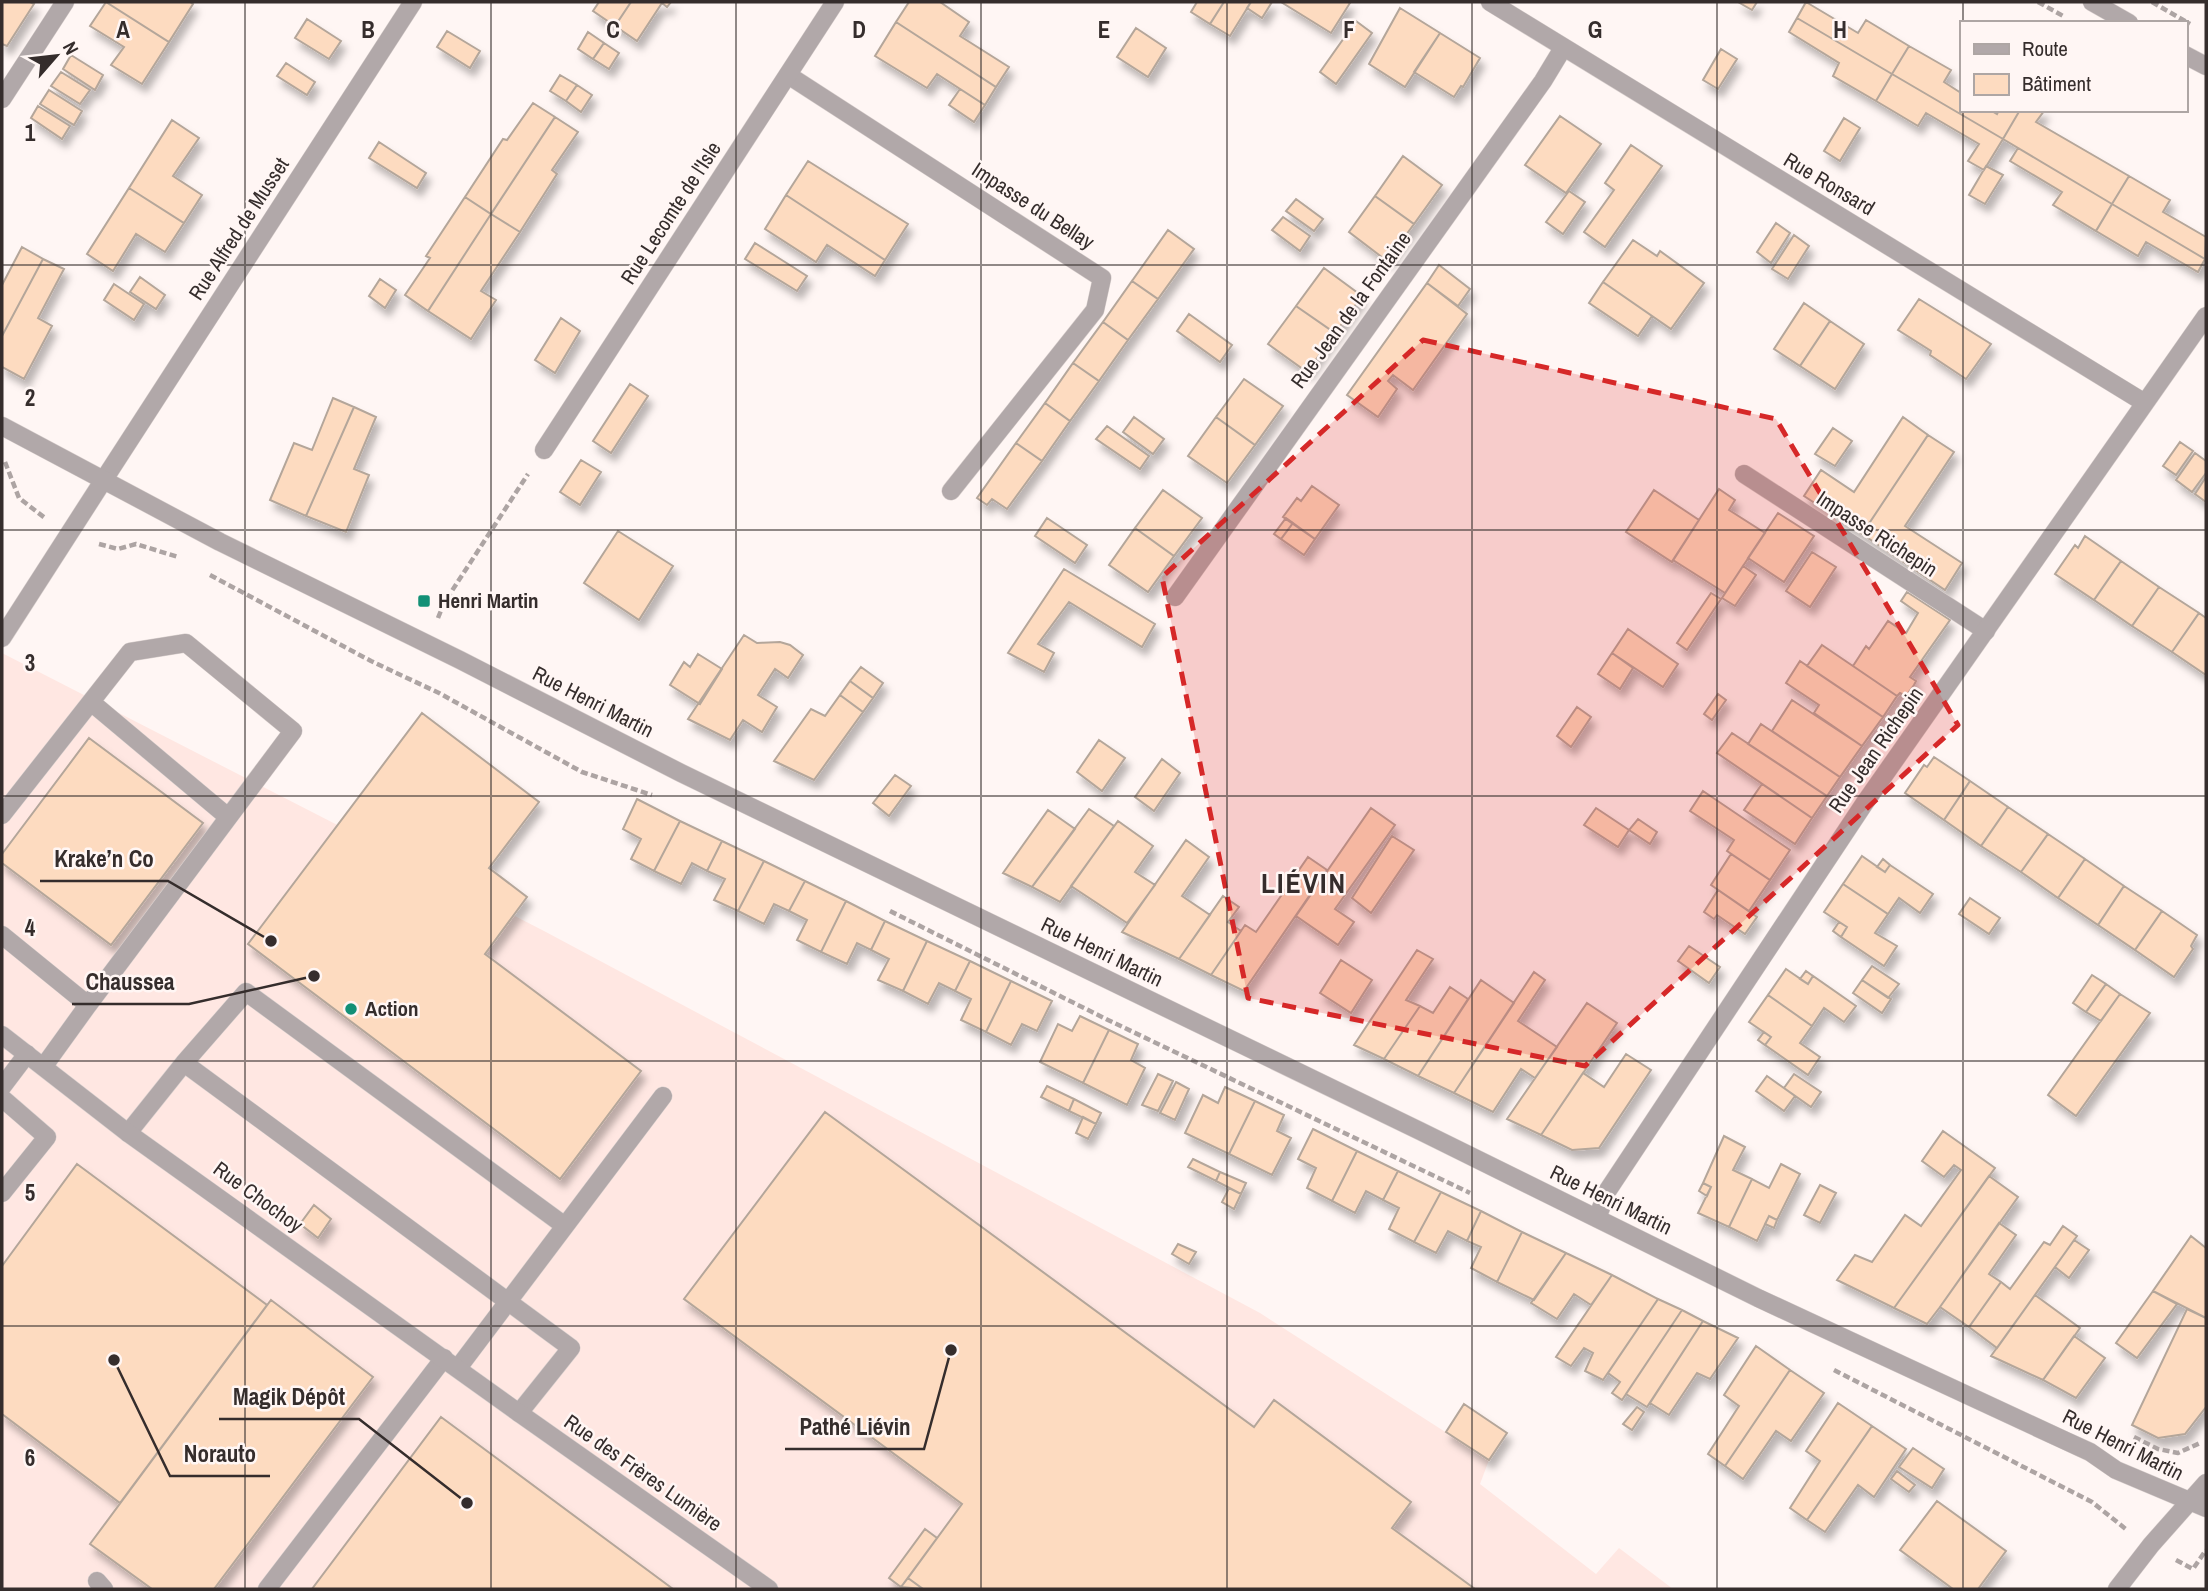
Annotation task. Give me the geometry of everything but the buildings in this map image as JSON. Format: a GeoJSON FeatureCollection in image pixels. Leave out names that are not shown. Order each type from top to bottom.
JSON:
{"type":"FeatureCollection","features":[{"type":"Feature","properties":{"kind":"street"},"geometry":{"type":"LineString","coordinates":[[4,90],[65,2]]}},
{"type":"Feature","properties":{"kind":"street","name":"Rue Alfred de Musset"},"geometry":{"type":"LineString","coordinates":[[2,638],[413,2]]}},
{"type":"Feature","properties":{"kind":"street","name":"Rue Lecomte de l'Isle"},"geometry":{"type":"LineString","coordinates":[[544,450],[835,2]]}},
{"type":"Feature","properties":{"kind":"street","name":"Rue Ronsard"},"geometry":{"type":"LineString","coordinates":[[1490,2],[2145,403]]}},
{"type":"Feature","properties":{"kind":"street"},"geometry":{"type":"LineString","coordinates":[[2092,2],[2125,21]]}},
{"type":"Feature","properties":{"kind":"street","name":"Rue Jean de la Fontaine"},"geometry":{"type":"LineString","coordinates":[[1175,597],[1543,81],[1563,48]]}},
{"type":"Feature","properties":{"kind":"street"},"geometry":{"type":"LineString","coordinates":[[2187,56],[2206,66]]}},
{"type":"Feature","properties":{"kind":"street","name":"Impasse du Bellay"},"geometry":{"type":"LineString","coordinates":[[788,75],[1102,278],[1095,310],[951,491]]}},
{"type":"Feature","properties":{"kind":"street","name":"Rue Jean Richepin"},"geometry":{"type":"LineString","coordinates":[[1597,1218],[1608,1190],[1864,804],[2206,316]]}},
{"type":"Feature","properties":{"kind":"street","name":"Rue Henri Martin"},"geometry":{"type":"LineString","coordinates":[[2,426],[220,542],[694,779],[1758,1298],[2066,1441],[2116,1470],[2197,1506]]}},
{"type":"Feature","properties":{"kind":"street","name":"Impasse Richepin"},"geometry":{"type":"LineString","coordinates":[[1744,474],[1986,631]]}},
{"type":"Feature","properties":{"kind":"street"},"geometry":{"type":"LineString","coordinates":[[2,815],[130,652],[187,643],[293,731],[44,1066]]}},
{"type":"Feature","properties":{"kind":"street"},"geometry":{"type":"LineString","coordinates":[[91,702],[228,817]]}},
{"type":"Feature","properties":{"kind":"street"},"geometry":{"type":"LineString","coordinates":[[2,935],[88,1006]]}},
{"type":"Feature","properties":{"kind":"street"},"geometry":{"type":"LineString","coordinates":[[128,1133],[246,992],[565,1226]]}},
{"type":"Feature","properties":{"kind":"street","name":"Rue Chochoy"},"geometry":{"type":"LineString","coordinates":[[2,1035],[128,1133],[491,1393]]}},
{"type":"Feature","properties":{"kind":"street"},"geometry":{"type":"LineString","coordinates":[[2,1087],[27,1054]]}},
{"type":"Feature","properties":{"kind":"street"},"geometry":{"type":"LineString","coordinates":[[184,1063],[571,1348],[519,1413]]}},
{"type":"Feature","properties":{"kind":"street"},"geometry":{"type":"LineString","coordinates":[[267,1589],[451,1363],[507,1303],[663,1096]]}},
{"type":"Feature","properties":{"kind":"street"},"geometry":{"type":"LineString","coordinates":[[2,1098],[47,1137],[2,1193]]}},
{"type":"Feature","properties":{"kind":"street","name":"Rue des Frères Lumière"},"geometry":{"type":"LineString","coordinates":[[491,1393],[769,1589]]}},
{"type":"Feature","properties":{"kind":"street"},"geometry":{"type":"LineString","coordinates":[[2117,1589],[2151,1545],[2197,1506],[2206,1483]]}},
{"type":"Feature","properties":{"kind":"path"},"geometry":{"type":"LineString","coordinates":[[2038,2],[2071,21]]}},
{"type":"Feature","properties":{"kind":"path"},"geometry":{"type":"LineString","coordinates":[[2151,2],[2184,21]]}},
{"type":"Feature","properties":{"kind":"path"},"geometry":{"type":"LineString","coordinates":[[2187,22],[2195,27]]}},
{"type":"Feature","properties":{"kind":"path"},"geometry":{"type":"LineString","coordinates":[[427,644],[444,603],[544,450]]}},
{"type":"Feature","properties":{"kind":"path"},"geometry":{"type":"LineString","coordinates":[[2,458],[19,498],[68,536],[118,549],[136,544],[187,562]]}},
{"type":"Feature","properties":{"kind":"path"},"geometry":{"type":"LineString","coordinates":[[199,568],[371,661],[439,693],[582,772],[660,797]]}},
{"type":"Feature","properties":{"kind":"path"},"geometry":{"type":"LineString","coordinates":[[884,909],[1471,1194]]}},
{"type":"Feature","properties":{"kind":"path"},"geometry":{"type":"LineString","coordinates":[[1828,1367],[2092,1502],[2117,1524],[2151,1545]]}},
{"type":"Feature","properties":{"kind":"path"},"geometry":{"type":"LineString","coordinates":[[2134,1437],[2158,1449],[2178,1453],[2200,1443]]}},
{"type":"Feature","properties":{"kind":"path"},"geometry":{"type":"LineString","coordinates":[[2193,1569],[2206,1550]]}},
{"type":"Feature","properties":{"kind":"highlighted area"},"geometry":{"type":"Polygon","coordinates":[[[1423,340],[1776,419],[1958,725],[1585,1066],[1248,998],[1162,577],[1423,340]]]}},
{"type":"Feature","properties":{"kind":"shaded area"},"geometry":{"type":"Polygon","coordinates":[[[2,653],[544,931],[1260,1313],[1489,1460],[1480,1484],[1596,1574],[1619,1548],[1673,1589],[2,1589],[2,653]]]}},
{"type":"Feature","properties":{"kind":"place","name":"Henri Martin"},"geometry":{"type":"Point","coordinates":[424,601]}},
{"type":"Feature","properties":{"kind":"place","name":"Krake’n Co"},"geometry":{"type":"Point","coordinates":[271,941]}},
{"type":"Feature","properties":{"kind":"place","name":"Chaussea"},"geometry":{"type":"Point","coordinates":[314,976]}},
{"type":"Feature","properties":{"kind":"place","name":"Action"},"geometry":{"type":"Point","coordinates":[351,1009]}},
{"type":"Feature","properties":{"kind":"place","name":"Pathé Liévin"},"geometry":{"type":"Point","coordinates":[951,1350]}},
{"type":"Feature","properties":{"kind":"place","name":"Norauto"},"geometry":{"type":"Point","coordinates":[114,1360]}},
{"type":"Feature","properties":{"kind":"place","name":"Magik Dépôt"},"geometry":{"type":"Point","coordinates":[467,1503]}},
{"type":"Feature","properties":{"kind":"district","name":"LIÉVIN"},"geometry":{"type":"Point","coordinates":[1304,883]}}]}
